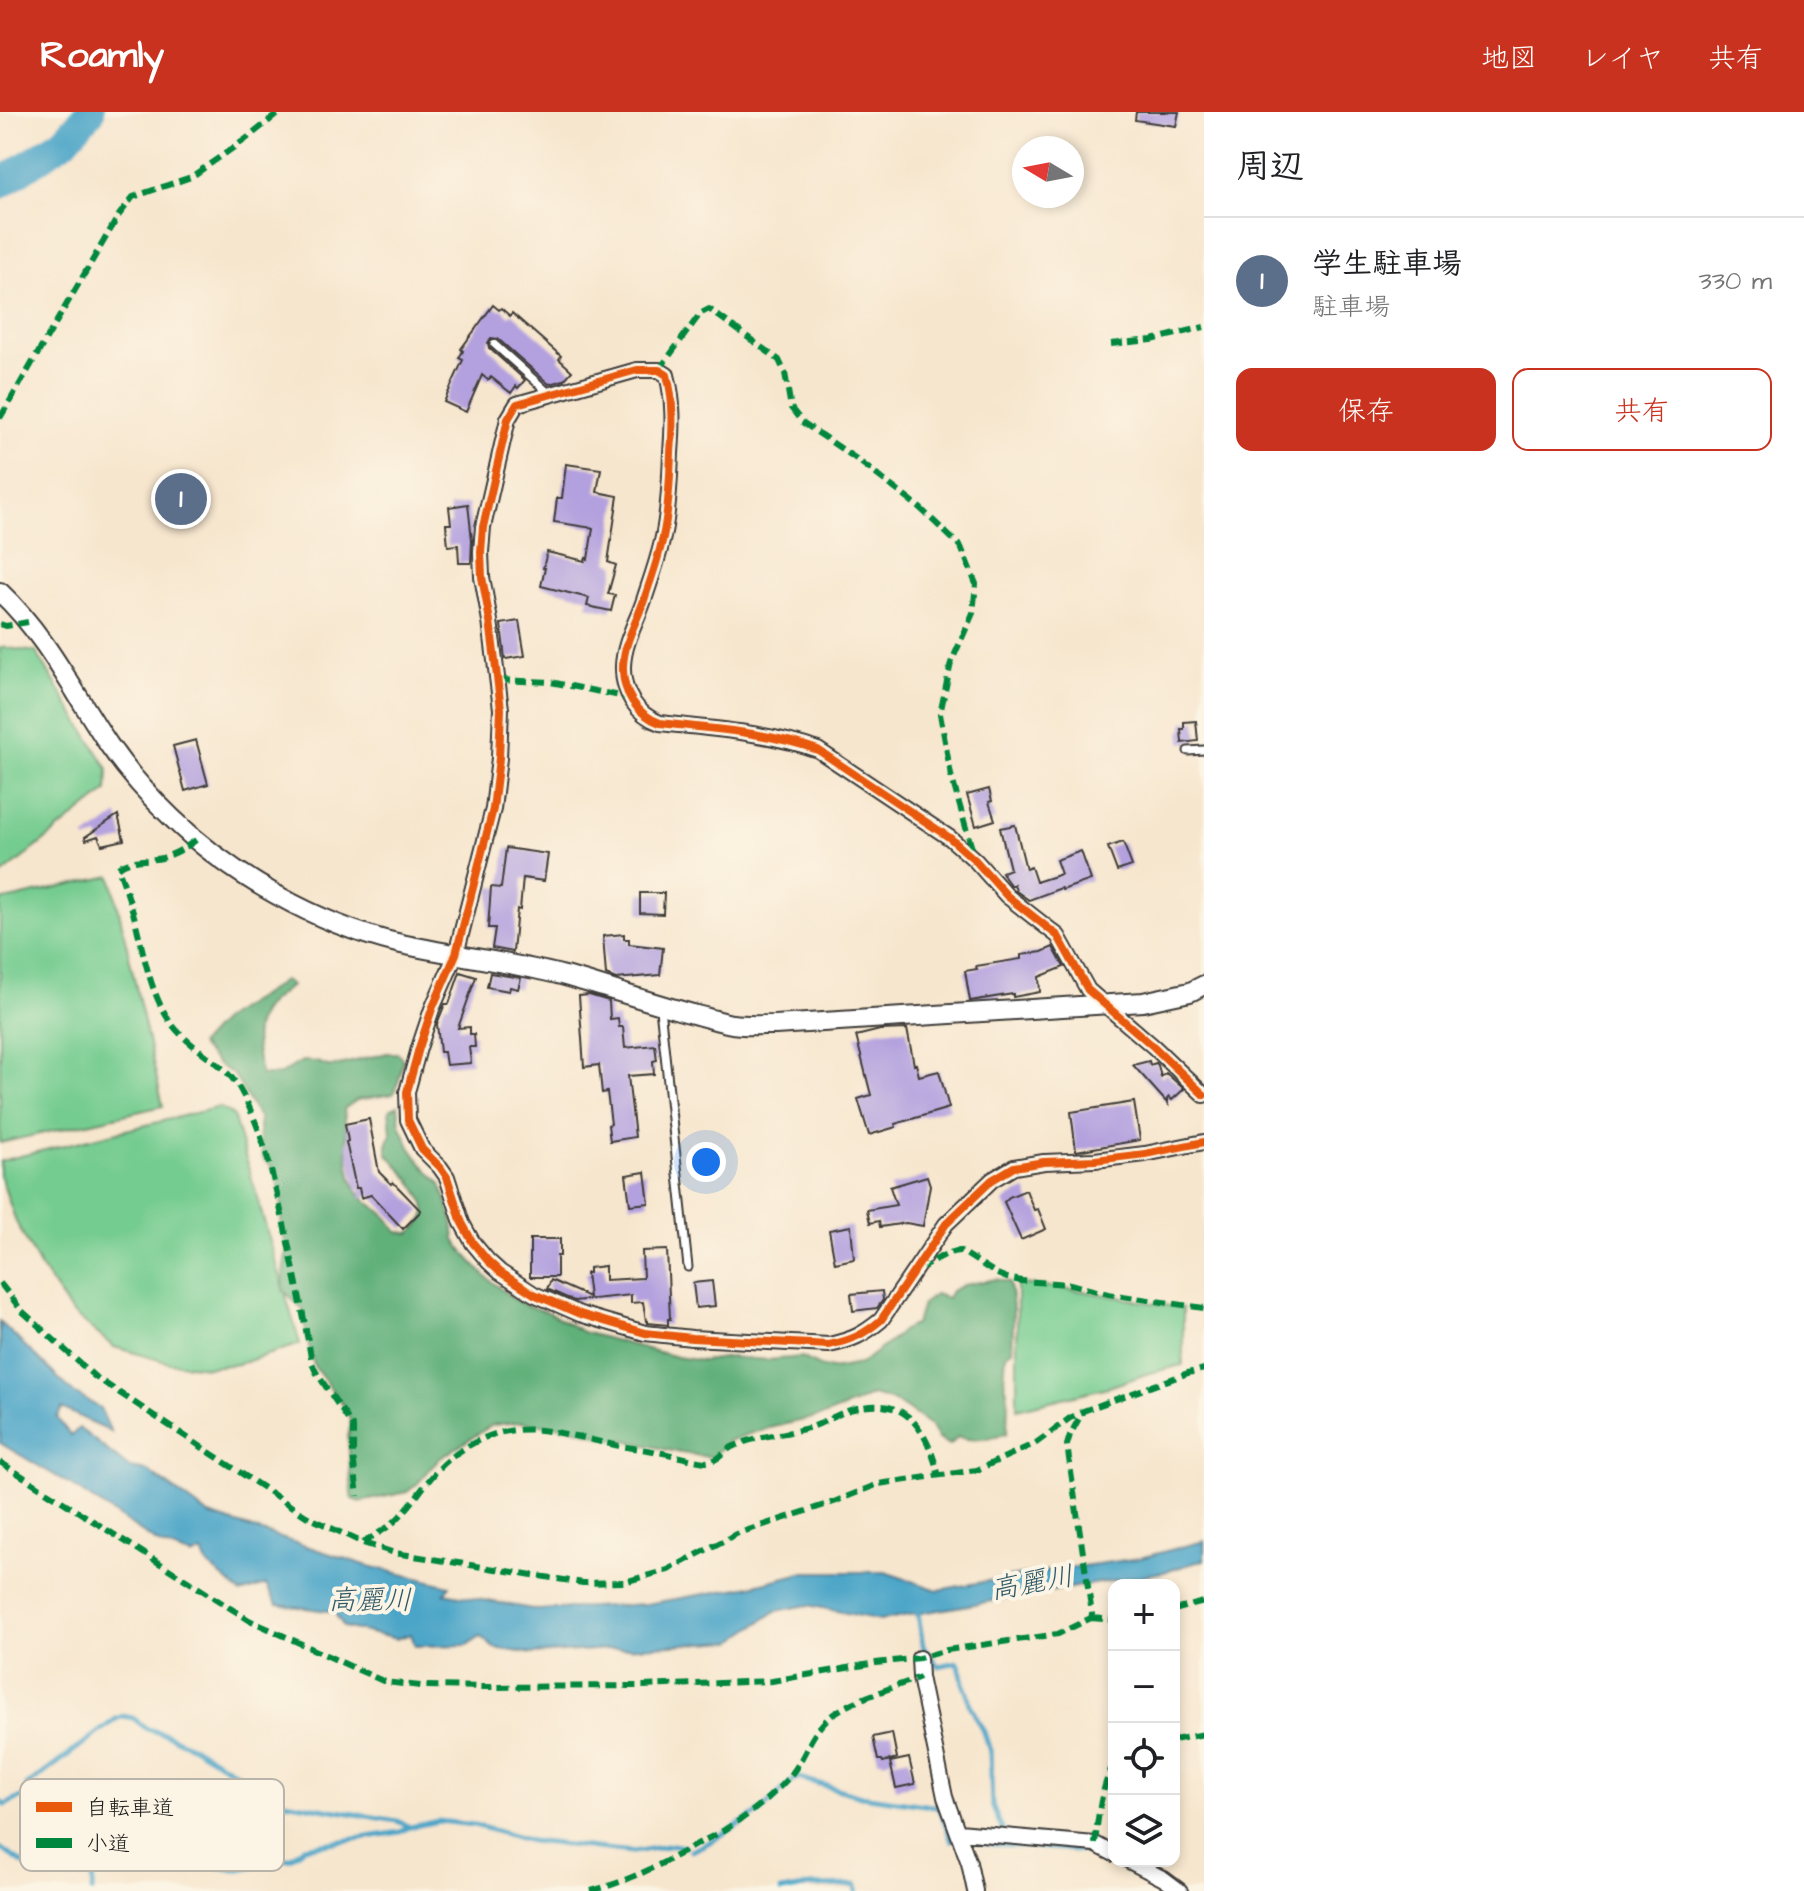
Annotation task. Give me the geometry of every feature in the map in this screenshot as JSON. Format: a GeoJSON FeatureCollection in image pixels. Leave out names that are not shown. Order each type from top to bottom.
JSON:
{"type":"FeatureCollection","features":[{"type":"Feature","properties":{"kind":"street"},"geometry":{"type":"LineString","coordinates":[[1204,1095],[1088,990],[1058,936],[1007,896],[975,860],[950,838],[818,750],[754,734],[660,723],[636,709],[626,687],[623,667],[629,639],[664,535],[668,511],[674,411],[667,375],[659,370],[637,370],[517,404],[508,419],[483,527],[481,552],[501,709],[493,809],[456,954],[432,1009],[407,1092],[408,1120],[422,1149],[447,1177],[462,1223],[488,1261],[534,1294],[580,1314],[645,1333],[829,1345],[850,1341],[881,1320],[946,1224],[992,1180],[1014,1167],[1145,1154],[1204,1142]]}},
{"type":"Feature","properties":{"kind":"street"},"geometry":{"type":"LineString","coordinates":[[0,592],[37,634],[133,777],[196,840],[250,879],[283,898],[335,922],[394,942],[568,977],[732,1024],[775,1025],[1143,1002],[1190,992],[1204,985]]}},
{"type":"Feature","properties":{"kind":"street"},"geometry":{"type":"LineString","coordinates":[[919,1658],[920,1677],[945,1797],[959,1832],[975,1891]]}},
{"type":"Feature","properties":{"kind":"street"},"geometry":{"type":"LineString","coordinates":[[959,1832],[1095,1844],[1108,1851]]}},
{"type":"Feature","properties":{"kind":"street"},"geometry":{"type":"LineString","coordinates":[[1141,1867],[1180,1891]]}},
{"type":"Feature","properties":{"kind":"lane"},"geometry":{"type":"LineString","coordinates":[[494,344],[550,394]]}},
{"type":"Feature","properties":{"kind":"lane"},"geometry":{"type":"LineString","coordinates":[[1188,751],[1204,750]]}},
{"type":"Feature","properties":{"kind":"lane"},"geometry":{"type":"LineString","coordinates":[[660,1005],[688,1267]]}},
{"type":"Feature","properties":{"kind":"green space"},"geometry":{"type":"Polygon","coordinates":[[[0,647],[36,652],[108,769],[107,791],[0,876],[0,647]]]}},
{"type":"Feature","properties":{"kind":"green space"},"geometry":{"type":"Polygon","coordinates":[[[111,876],[163,1106],[0,1143],[0,901],[111,876]]]}},
{"type":"Feature","properties":{"kind":"green space"},"geometry":{"type":"Polygon","coordinates":[[[284,980],[291,985],[267,1006],[256,1030],[261,1075],[279,1075],[302,1061],[331,1067],[387,1053],[398,1053],[403,1060],[393,1094],[357,1100],[344,1109],[349,1168],[356,1189],[385,1215],[397,1232],[410,1233],[424,1218],[425,1210],[413,1183],[387,1153],[391,1133],[389,1110],[398,1106],[400,1124],[410,1147],[441,1184],[453,1221],[455,1240],[466,1255],[512,1298],[548,1312],[583,1332],[703,1361],[730,1357],[768,1360],[802,1357],[832,1369],[860,1364],[903,1330],[916,1324],[922,1304],[936,1294],[947,1298],[951,1291],[964,1285],[996,1279],[1009,1282],[1013,1324],[1012,1350],[1006,1354],[1004,1380],[1008,1396],[1007,1433],[982,1439],[958,1437],[950,1445],[938,1439],[930,1425],[907,1409],[894,1401],[872,1395],[826,1415],[728,1441],[709,1457],[610,1439],[569,1427],[520,1422],[492,1425],[439,1459],[407,1492],[360,1502],[352,1499],[348,1437],[351,1423],[346,1409],[314,1366],[303,1310],[283,1290],[287,1249],[281,1226],[281,1200],[278,1180],[271,1166],[263,1159],[259,1118],[234,1075],[217,1064],[199,1045],[226,1018],[284,980]]]}},
{"type":"Feature","properties":{"kind":"green space"},"geometry":{"type":"Polygon","coordinates":[[[219,1107],[233,1115],[300,1344],[239,1364],[208,1367],[170,1363],[114,1347],[71,1312],[40,1266],[16,1222],[0,1175],[0,1161],[219,1107]]]}},
{"type":"Feature","properties":{"kind":"green space"},"geometry":{"type":"Polygon","coordinates":[[[1017,1284],[1183,1308],[1183,1365],[1017,1409],[1017,1284]]]}},
{"type":"Feature","properties":{"kind":"water","name":"高麗川"},"geometry":{"type":"Polygon","coordinates":[[[0,1322],[74,1393],[100,1408],[111,1432],[62,1408],[57,1418],[71,1436],[79,1428],[130,1468],[148,1471],[209,1515],[365,1565],[450,1586],[444,1593],[538,1610],[646,1604],[751,1586],[805,1572],[885,1572],[938,1590],[1140,1558],[1204,1541],[1204,1560],[1164,1572],[1108,1579],[1108,1581],[880,1620],[808,1605],[776,1611],[733,1641],[533,1654],[494,1648],[480,1636],[468,1645],[415,1646],[411,1634],[396,1639],[344,1627],[334,1612],[277,1604],[266,1585],[241,1593],[207,1564],[202,1552],[192,1556],[161,1545],[71,1485],[0,1443],[0,1322]]]}},
{"type":"Feature","properties":{"kind":"building"},"geometry":{"type":"Polygon","coordinates":[[[1136,112],[1179,112],[1176,126],[1135,120],[1136,112]]]}},
{"type":"Feature","properties":{"kind":"building"},"geometry":{"type":"Polygon","coordinates":[[[493,305],[510,316],[512,313],[561,356],[559,359],[572,371],[564,380],[549,384],[498,339],[491,338],[489,348],[525,380],[511,393],[491,377],[488,380],[482,375],[466,412],[444,402],[463,360],[459,358],[461,349],[493,305]]]}},
{"type":"Feature","properties":{"kind":"building"},"geometry":{"type":"Polygon","coordinates":[[[566,464],[601,469],[597,492],[618,496],[608,562],[616,565],[608,594],[615,595],[611,611],[587,606],[589,598],[541,586],[547,552],[585,561],[588,559],[593,528],[554,522],[557,498],[562,498],[566,464]]]}},
{"type":"Feature","properties":{"kind":"building"},"geometry":{"type":"Polygon","coordinates":[[[468,504],[471,563],[459,563],[458,545],[448,546],[446,524],[451,524],[449,507],[468,504]]]}},
{"type":"Feature","properties":{"kind":"building"},"geometry":{"type":"Polygon","coordinates":[[[519,621],[525,656],[505,659],[501,624],[519,621]]]}},
{"type":"Feature","properties":{"kind":"building"},"geometry":{"type":"Polygon","coordinates":[[[1196,721],[1198,741],[1182,743],[1184,722],[1196,721]]]}},
{"type":"Feature","properties":{"kind":"building"},"geometry":{"type":"Polygon","coordinates":[[[196,740],[208,784],[185,791],[173,746],[196,740]]]}},
{"type":"Feature","properties":{"kind":"building"},"geometry":{"type":"Polygon","coordinates":[[[989,789],[992,801],[989,802],[995,820],[976,826],[967,795],[989,789]]]}},
{"type":"Feature","properties":{"kind":"building"},"geometry":{"type":"Polygon","coordinates":[[[118,815],[124,840],[102,845],[98,836],[86,840],[85,837],[118,815]]]}},
{"type":"Feature","properties":{"kind":"building"},"geometry":{"type":"Polygon","coordinates":[[[1015,825],[1026,869],[1031,867],[1036,882],[1061,874],[1056,860],[1081,851],[1091,880],[1029,900],[1016,891],[1014,884],[1011,886],[1002,872],[1010,869],[1000,828],[1015,825]]]}},
{"type":"Feature","properties":{"kind":"building"},"geometry":{"type":"Polygon","coordinates":[[[1123,842],[1132,866],[1117,871],[1108,847],[1123,842]]]}},
{"type":"Feature","properties":{"kind":"building"},"geometry":{"type":"Polygon","coordinates":[[[506,848],[548,854],[544,881],[523,878],[513,952],[492,948],[495,928],[488,928],[491,887],[501,888],[506,848]]]}},
{"type":"Feature","properties":{"kind":"building"},"geometry":{"type":"Polygon","coordinates":[[[640,893],[664,893],[663,914],[640,913],[640,893]]]}},
{"type":"Feature","properties":{"kind":"building"},"geometry":{"type":"Polygon","coordinates":[[[624,934],[629,944],[663,948],[660,975],[616,979],[606,975],[603,936],[624,934]]]}},
{"type":"Feature","properties":{"kind":"building"},"geometry":{"type":"Polygon","coordinates":[[[1053,947],[1064,967],[1039,977],[1040,992],[970,1001],[965,971],[977,969],[976,966],[1021,959],[1021,955],[1053,947]]]}},
{"type":"Feature","properties":{"kind":"building"},"geometry":{"type":"Polygon","coordinates":[[[460,972],[476,977],[458,1028],[470,1027],[475,1047],[469,1047],[471,1063],[446,1065],[444,1052],[440,1052],[437,1024],[445,1004],[449,1004],[460,972]]]}},
{"type":"Feature","properties":{"kind":"building"},"geometry":{"type":"Polygon","coordinates":[[[490,973],[521,978],[518,989],[510,987],[509,991],[487,987],[490,973]]]}},
{"type":"Feature","properties":{"kind":"building"},"geometry":{"type":"Polygon","coordinates":[[[589,995],[609,1001],[610,1019],[618,1018],[619,1027],[623,1027],[625,1048],[655,1045],[657,1060],[653,1061],[654,1074],[628,1076],[635,1137],[610,1141],[607,1092],[602,1093],[599,1065],[584,1067],[579,996],[589,995]]]}},
{"type":"Feature","properties":{"kind":"building"},"geometry":{"type":"Polygon","coordinates":[[[907,1029],[919,1076],[939,1071],[949,1108],[869,1135],[858,1099],[871,1095],[856,1036],[880,1030],[907,1029]]]}},
{"type":"Feature","properties":{"kind":"building"},"geometry":{"type":"Polygon","coordinates":[[[1149,1061],[1150,1065],[1158,1065],[1161,1077],[1166,1073],[1184,1089],[1172,1100],[1169,1097],[1168,1104],[1133,1065],[1149,1061]]]}},
{"type":"Feature","properties":{"kind":"building"},"geometry":{"type":"Polygon","coordinates":[[[1134,1102],[1140,1140],[1076,1151],[1071,1112],[1134,1102]]]}},
{"type":"Feature","properties":{"kind":"building"},"geometry":{"type":"Polygon","coordinates":[[[369,1119],[379,1172],[421,1211],[403,1229],[371,1195],[361,1198],[359,1188],[356,1188],[345,1124],[369,1119]]]}},
{"type":"Feature","properties":{"kind":"building"},"geometry":{"type":"Polygon","coordinates":[[[645,1172],[649,1203],[630,1205],[626,1175],[645,1172]]]}},
{"type":"Feature","properties":{"kind":"building"},"geometry":{"type":"Polygon","coordinates":[[[927,1176],[930,1185],[923,1226],[906,1223],[880,1227],[879,1221],[870,1223],[867,1210],[896,1205],[890,1187],[927,1176]]]}},
{"type":"Feature","properties":{"kind":"building"},"geometry":{"type":"Polygon","coordinates":[[[1026,1190],[1046,1229],[1021,1240],[1004,1202],[1026,1190]]]}},
{"type":"Feature","properties":{"kind":"building"},"geometry":{"type":"Polygon","coordinates":[[[851,1226],[854,1259],[835,1263],[829,1230],[851,1226]]]}},
{"type":"Feature","properties":{"kind":"building"},"geometry":{"type":"Polygon","coordinates":[[[530,1239],[560,1239],[557,1277],[530,1277],[530,1239]]]}},
{"type":"Feature","properties":{"kind":"building"},"geometry":{"type":"Polygon","coordinates":[[[667,1250],[668,1325],[648,1323],[643,1302],[631,1303],[631,1295],[574,1301],[547,1289],[551,1280],[589,1297],[586,1273],[589,1273],[589,1268],[605,1266],[605,1280],[643,1278],[642,1251],[667,1250]]]}},
{"type":"Feature","properties":{"kind":"building"},"geometry":{"type":"Polygon","coordinates":[[[712,1281],[715,1306],[696,1308],[693,1283],[712,1281]]]}},
{"type":"Feature","properties":{"kind":"building"},"geometry":{"type":"Polygon","coordinates":[[[882,1291],[883,1300],[877,1308],[853,1311],[851,1294],[882,1291]]]}},
{"type":"Feature","properties":{"kind":"building"},"geometry":{"type":"Polygon","coordinates":[[[892,1733],[897,1758],[883,1762],[878,1760],[873,1737],[892,1733]]]}},
{"type":"Feature","properties":{"kind":"building"},"geometry":{"type":"Polygon","coordinates":[[[909,1758],[915,1784],[896,1788],[890,1762],[909,1758]]]}},
{"type":"Feature","properties":{"kind":"waterway","name":"高麗川"},"geometry":{"type":"LineString","coordinates":[[0,184],[64,141],[90,112]]}},
{"type":"Feature","properties":{"kind":"waterway"},"geometry":{"type":"LineString","coordinates":[[917,1607],[923,1646],[938,1666],[959,1664],[970,1705],[990,1750],[992,1805],[1009,1846]]}},
{"type":"Feature","properties":{"kind":"waterway"},"geometry":{"type":"LineString","coordinates":[[36,1779],[123,1716],[193,1747],[247,1779]]}},
{"type":"Feature","properties":{"kind":"waterway"},"geometry":{"type":"LineString","coordinates":[[691,1851],[760,1812],[794,1779],[799,1778],[861,1796],[939,1807],[952,1841]]}},
{"type":"Feature","properties":{"kind":"waterway"},"geometry":{"type":"LineString","coordinates":[[0,1802],[5,1805],[20,1798]]}},
{"type":"Feature","properties":{"kind":"waterway"},"geometry":{"type":"LineString","coordinates":[[284,1801],[397,1821],[410,1827],[438,1821],[474,1825],[531,1841],[633,1852],[673,1845],[684,1847]]}},
{"type":"Feature","properties":{"kind":"waterway"},"geometry":{"type":"LineString","coordinates":[[284,1860],[291,1858],[304,1847],[400,1832],[409,1827]]}},
{"type":"Feature","properties":{"kind":"waterway"},"geometry":{"type":"LineString","coordinates":[[979,1843],[1089,1851],[1164,1891]]}},
{"type":"Feature","properties":{"kind":"waterway"},"geometry":{"type":"LineString","coordinates":[[0,1848],[20,1862]]}},
{"type":"Feature","properties":{"kind":"waterway"},"geometry":{"type":"LineString","coordinates":[[34,1871],[62,1877],[93,1876],[92,1891]]}},
{"type":"Feature","properties":{"kind":"waterway"},"geometry":{"type":"LineString","coordinates":[[62,1877],[64,1871]]}},
{"type":"Feature","properties":{"kind":"waterway"},"geometry":{"type":"LineString","coordinates":[[781,1891],[811,1886],[856,1885],[857,1891]]}},
{"type":"Feature","properties":{"kind":"marked path"},"geometry":{"type":"LineString","coordinates":[[0,418],[119,215],[133,197],[191,177],[280,112]]}},
{"type":"Feature","properties":{"kind":"marked path"},"geometry":{"type":"LineString","coordinates":[[659,370],[700,314],[709,309],[779,360],[785,373],[791,408],[802,422],[920,508],[961,547],[976,584],[973,613],[951,663],[940,714],[951,775],[974,856]]}},
{"type":"Feature","properties":{"kind":"marked path"},"geometry":{"type":"LineString","coordinates":[[1111,344],[1152,340],[1204,327]]}},
{"type":"Feature","properties":{"kind":"marked path"},"geometry":{"type":"LineString","coordinates":[[0,624],[6,626],[28,622]]}},
{"type":"Feature","properties":{"kind":"marked path"},"geometry":{"type":"LineString","coordinates":[[498,680],[551,682],[630,698]]}},
{"type":"Feature","properties":{"kind":"marked path"},"geometry":{"type":"LineString","coordinates":[[196,840],[167,856],[133,861],[118,868],[150,979],[164,1013],[179,1033],[234,1080],[256,1123],[284,1224],[312,1363],[353,1427],[358,1496]]}},
{"type":"Feature","properties":{"kind":"marked path"},"geometry":{"type":"LineString","coordinates":[[918,1269],[945,1255],[961,1251],[1007,1278],[1070,1284],[1108,1294],[1204,1308]]}},
{"type":"Feature","properties":{"kind":"marked path"},"geometry":{"type":"LineString","coordinates":[[0,1283],[22,1311],[94,1376],[306,1516],[363,1543],[395,1553],[583,1583],[624,1582],[668,1570],[736,1534],[878,1484],[977,1470],[1036,1443],[1083,1411]]}},
{"type":"Feature","properties":{"kind":"marked path"},"geometry":{"type":"LineString","coordinates":[[0,1462],[249,1620],[385,1682],[488,1687],[772,1681],[1058,1634],[1091,1618],[1067,1445],[1070,1435],[1083,1411],[1204,1369]]}},
{"type":"Feature","properties":{"kind":"marked path"},"geometry":{"type":"LineString","coordinates":[[363,1543],[394,1522],[438,1470],[456,1454],[477,1441],[516,1430],[553,1432],[706,1462],[750,1440],[810,1428],[850,1410],[886,1406],[911,1419],[920,1430],[939,1476]]}},
{"type":"Feature","properties":{"kind":"marked path"},"geometry":{"type":"LineString","coordinates":[[1180,1608],[1204,1602]]}},
{"type":"Feature","properties":{"kind":"marked path"},"geometry":{"type":"LineString","coordinates":[[1091,1618],[1108,1619]]}},
{"type":"Feature","properties":{"kind":"marked path"},"geometry":{"type":"LineString","coordinates":[[591,1891],[646,1871],[737,1822],[790,1776],[818,1729],[831,1716],[862,1699],[920,1677]]}},
{"type":"Feature","properties":{"kind":"marked path"},"geometry":{"type":"LineString","coordinates":[[1180,1739],[1204,1734]]}},
{"type":"Feature","properties":{"kind":"marked path"},"geometry":{"type":"LineString","coordinates":[[1095,1844],[1108,1778]]}},
{"type":"Feature","properties":{"kind":"cycle path"},"geometry":{"type":"LineString","coordinates":[[1204,1095],[1088,990],[1058,936],[1007,896],[975,860],[950,838],[818,750],[760,735],[660,723],[637,708],[625,685],[623,666],[666,522],[672,423],[667,375],[659,370],[637,370],[517,404],[508,419],[483,527],[481,552],[501,709],[493,809],[456,954],[432,1009],[407,1092],[408,1120],[422,1149],[447,1177],[462,1223],[488,1261],[534,1294],[580,1314],[645,1333],[829,1345],[857,1336],[881,1320],[946,1224],[992,1180],[1014,1167],[1145,1154],[1204,1142]]}},
{"type":"Feature","properties":{"kind":"place","name":"学生駐車場"},"geometry":{"type":"Point","coordinates":[181,499]}}]}
